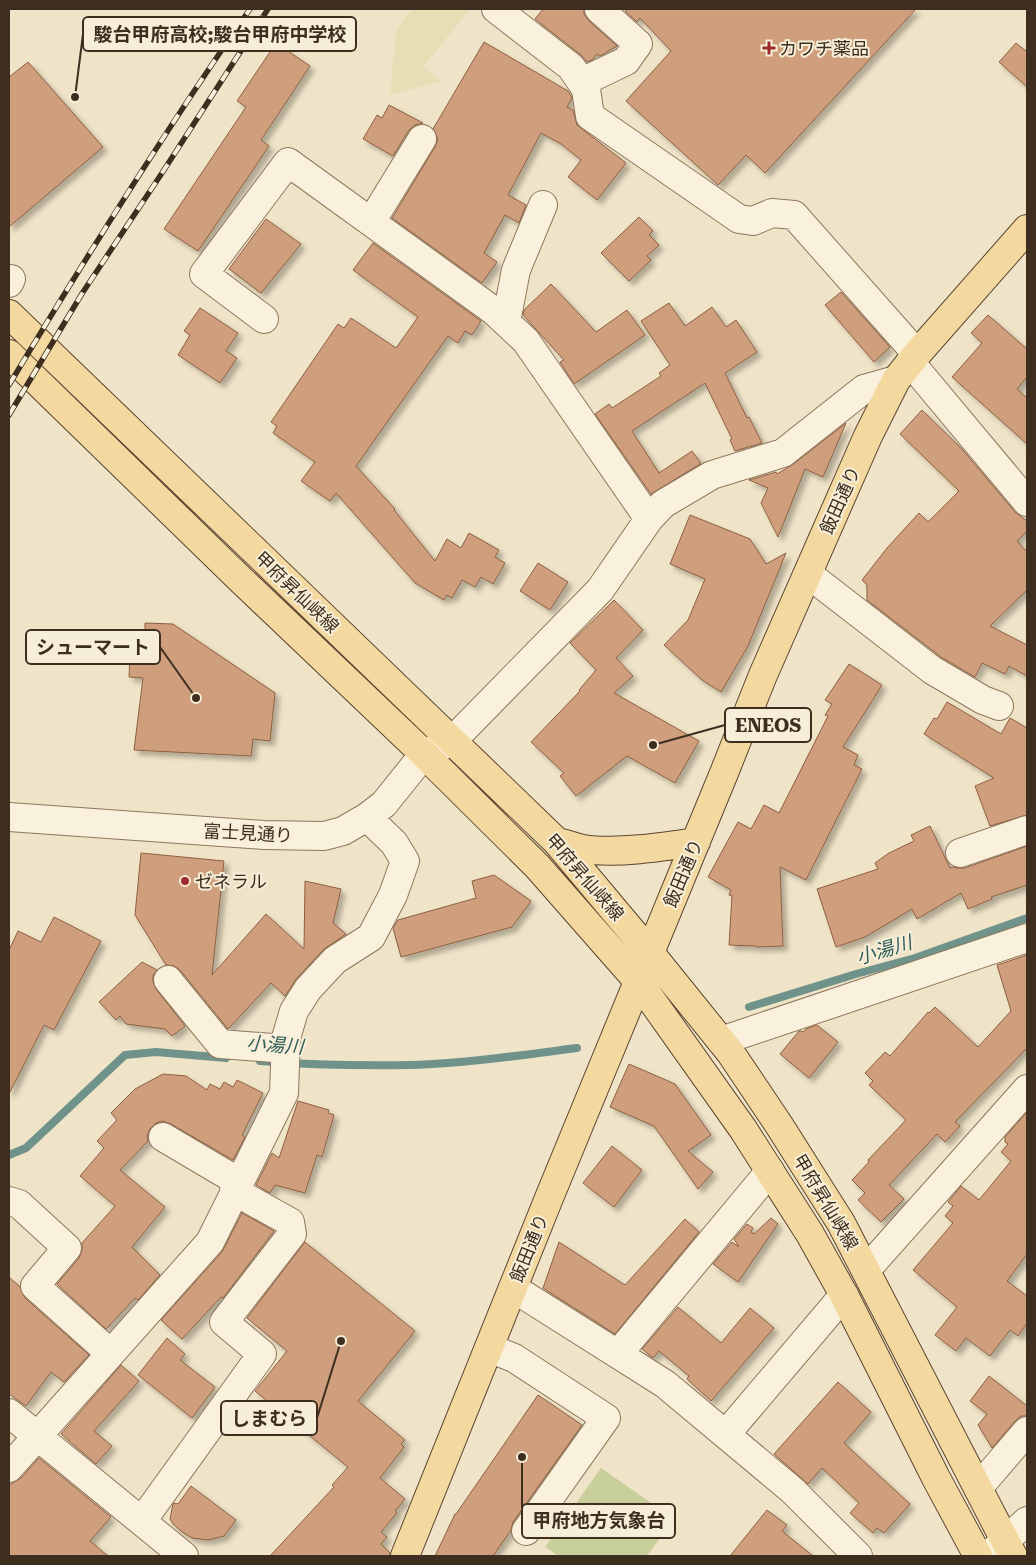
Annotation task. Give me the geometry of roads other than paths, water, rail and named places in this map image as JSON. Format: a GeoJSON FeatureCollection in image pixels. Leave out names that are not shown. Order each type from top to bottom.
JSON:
{"type":"FeatureCollection","features":[{"type":"Feature","properties":{"kind":"main road","name":"飯田通り"},"geometry":{"type":"LineString","coordinates":[[405,1556],[763,675],[868,436],[908,365],[1027,229]]}},
{"type":"Feature","properties":{"kind":"main road","name":"甲府昇仙峡線"},"geometry":{"type":"LineString","coordinates":[[9,314],[557,842],[650,952],[721,1041],[779,1125],[842,1223],[978,1488],[1002,1551]]}},
{"type":"Feature","properties":{"kind":"main road","name":"甲府昇仙峡線"},"geometry":{"type":"LineString","coordinates":[[9,354],[239,578],[424,754],[537,866],[638,981],[743,1129],[810,1234],[844,1295],[978,1556]]}},
{"type":"Feature","properties":{"kind":"main road"},"geometry":{"type":"LineString","coordinates":[[557,842],[584,849],[614,850],[665,847],[696,842]]}},
{"type":"Feature","properties":{"kind":"street"},"geometry":{"type":"LineString","coordinates":[[496,9],[571,67],[586,89],[590,116],[739,219],[753,221],[772,213],[794,215],[908,365],[1027,502]]}},
{"type":"Feature","properties":{"kind":"street"},"geometry":{"type":"LineString","coordinates":[[582,82],[626,61],[638,44],[599,9]]}},
{"type":"Feature","properties":{"kind":"street"},"geometry":{"type":"LineString","coordinates":[[371,222],[422,139]]}},
{"type":"Feature","properties":{"kind":"street"},"geometry":{"type":"LineString","coordinates":[[264,319],[204,274],[288,162],[494,311],[526,341],[649,519]]}},
{"type":"Feature","properties":{"kind":"street"},"geometry":{"type":"LineString","coordinates":[[506,322],[516,270],[544,205]]}},
{"type":"Feature","properties":{"kind":"street"},"geometry":{"type":"LineString","coordinates":[[452,741],[600,590],[649,519],[663,504],[712,474],[783,453],[864,389],[908,365]]}},
{"type":"Feature","properties":{"kind":"street"},"geometry":{"type":"LineString","coordinates":[[808,574],[932,670],[983,700],[999,706]]}},
{"type":"Feature","properties":{"kind":"street","name":"富士見通り"},"geometry":{"type":"LineString","coordinates":[[9,817],[298,837],[324,836],[343,831],[367,817],[384,804],[424,754],[452,741]]}},
{"type":"Feature","properties":{"kind":"street"},"geometry":{"type":"LineString","coordinates":[[9,1468],[210,1242],[284,1093],[286,1038],[294,1011],[308,989],[336,960],[371,937],[393,895],[405,861],[394,843],[367,817]]}},
{"type":"Feature","properties":{"kind":"street"},"geometry":{"type":"LineString","coordinates":[[960,853],[1027,830]]}},
{"type":"Feature","properties":{"kind":"street"},"geometry":{"type":"LineString","coordinates":[[721,1041],[1027,938]]}},
{"type":"Feature","properties":{"kind":"street"},"geometry":{"type":"LineString","coordinates":[[168,980],[220,1044],[286,1050]]}},
{"type":"Feature","properties":{"kind":"street"},"geometry":{"type":"LineString","coordinates":[[866,1270],[1027,1090]]}},
{"type":"Feature","properties":{"kind":"street"},"geometry":{"type":"LineString","coordinates":[[142,1521],[262,1354],[224,1322],[292,1234],[290,1222],[163,1137]]}},
{"type":"Feature","properties":{"kind":"street"},"geometry":{"type":"LineString","coordinates":[[618,1354],[770,1170]]}},
{"type":"Feature","properties":{"kind":"street"},"geometry":{"type":"LineString","coordinates":[[12,1207],[67,1248],[35,1286],[110,1354]]}},
{"type":"Feature","properties":{"kind":"street"},"geometry":{"type":"LineString","coordinates":[[513,1288],[665,1384],[792,1490],[858,1556]]}},
{"type":"Feature","properties":{"kind":"street"},"geometry":{"type":"LineString","coordinates":[[726,1434],[844,1295]]}},
{"type":"Feature","properties":{"kind":"street"},"geometry":{"type":"LineString","coordinates":[[489,1348],[514,1358],[606,1418],[526,1531]]}},
{"type":"Feature","properties":{"kind":"street"},"geometry":{"type":"LineString","coordinates":[[9,1413],[184,1556]]}},
{"type":"Feature","properties":{"kind":"street"},"geometry":{"type":"LineString","coordinates":[[978,1488],[1027,1431]]}},
{"type":"Feature","properties":{"kind":"street"},"geometry":{"type":"LineString","coordinates":[[1002,1551],[1027,1521]]}},
{"type":"Feature","properties":{"kind":"waterway","name":"小湯川"},"geometry":{"type":"LineString","coordinates":[[749,1007],[915,958],[1027,918]]}},
{"type":"Feature","properties":{"kind":"waterway","name":"小湯川"},"geometry":{"type":"LineString","coordinates":[[260,1061],[337,1065],[413,1065],[475,1061],[577,1048]]}},
{"type":"Feature","properties":{"kind":"waterway","name":"小湯川"},"geometry":{"type":"LineString","coordinates":[[9,1155],[26,1148],[125,1055],[156,1052],[226,1058]]}},
{"type":"Feature","properties":{"kind":"railway"},"geometry":{"type":"LineString","coordinates":[[9,385],[126,195],[250,9]]}},
{"type":"Feature","properties":{"kind":"railway"},"geometry":{"type":"LineString","coordinates":[[9,415],[83,292],[268,9]]}},
{"type":"Feature","properties":{"kind":"place","name":"カワチ薬品"},"geometry":{"type":"Point","coordinates":[769,48]}},
{"type":"Feature","properties":{"kind":"place","name":"駿台甲府高校;駿台甲府中学校"},"geometry":{"type":"Point","coordinates":[75,97]}},
{"type":"Feature","properties":{"kind":"place","name":"シューマート"},"geometry":{"type":"Point","coordinates":[196,698]}},
{"type":"Feature","properties":{"kind":"place","name":"ENEOS"},"geometry":{"type":"Point","coordinates":[653,745]}},
{"type":"Feature","properties":{"kind":"place","name":"ゼネラル"},"geometry":{"type":"Point","coordinates":[185,881]}},
{"type":"Feature","properties":{"kind":"place","name":"しまむら"},"geometry":{"type":"Point","coordinates":[341,1341]}},
{"type":"Feature","properties":{"kind":"place","name":"甲府地方気象台"},"geometry":{"type":"Point","coordinates":[522,1457]}}]}
